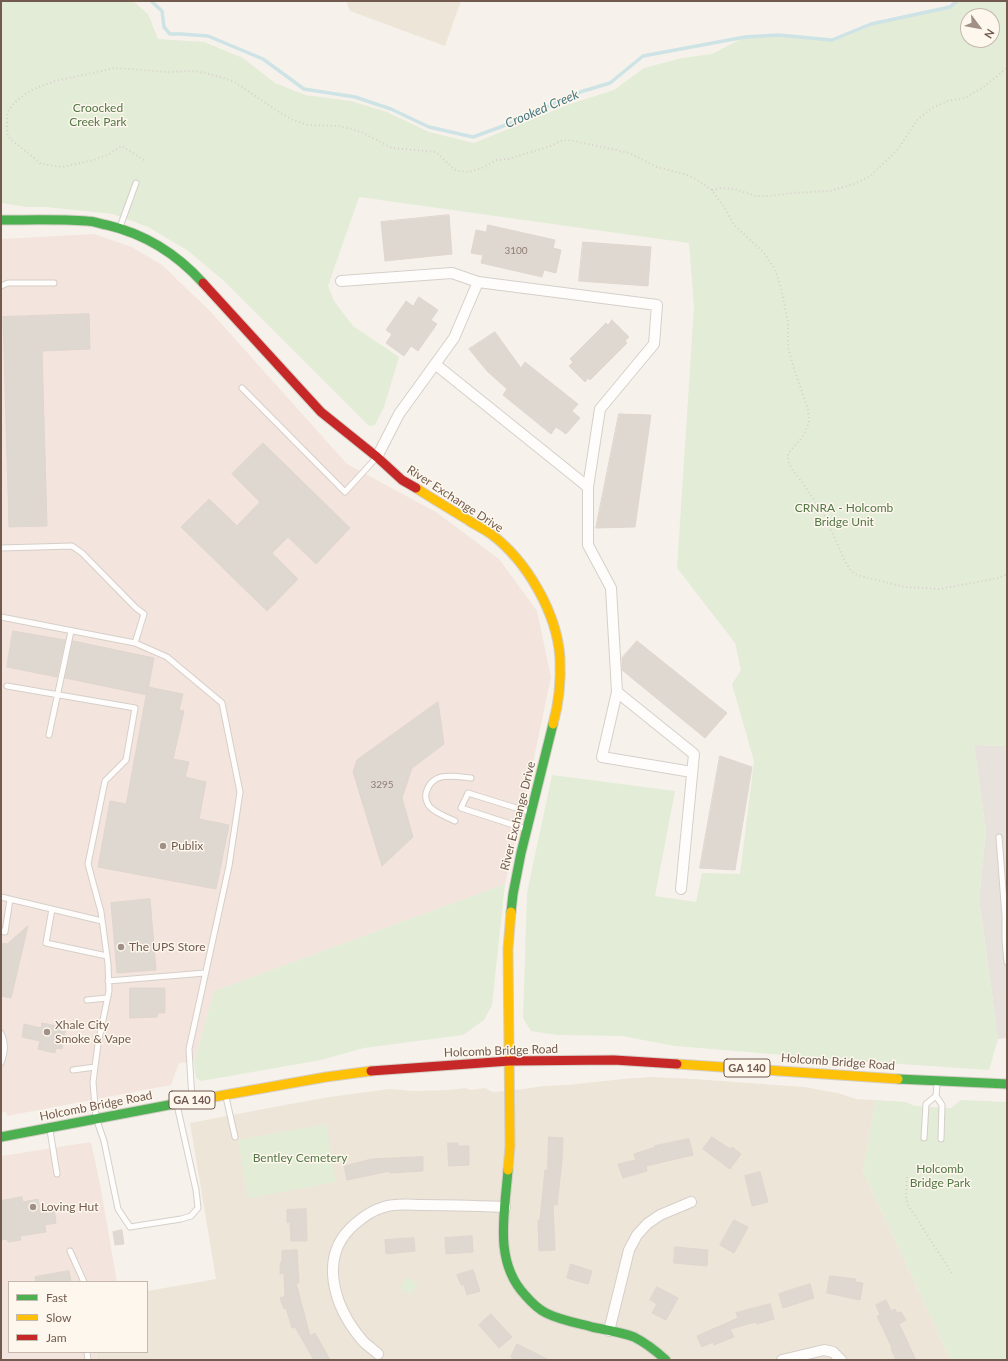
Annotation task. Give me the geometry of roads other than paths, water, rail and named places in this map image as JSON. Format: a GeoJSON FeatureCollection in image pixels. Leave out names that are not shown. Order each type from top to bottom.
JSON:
{"type":"FeatureCollection","features":[{"type":"Feature","properties":{"kind":"street","name":"River Exchange Drive"},"geometry":{"type":"LineString","coordinates":[[1,220],[88,221],[119,228],[141,236],[160,246],[193,272],[321,412],[402,480],[491,534],[513,555],[531,577],[545,604],[554,630],[560,657],[560,685],[556,714],[521,853],[513,894],[508,949],[510,1146],[503,1236],[505,1257],[511,1275],[520,1290],[531,1302],[544,1312],[633,1337],[651,1348],[666,1360]]}},
{"type":"Feature","properties":{"kind":"street"},"geometry":{"type":"LineString","coordinates":[[341,281],[452,273],[478,282],[657,306],[654,344],[600,409],[588,487],[588,545],[611,588],[617,692],[602,757],[692,772]]}},
{"type":"Feature","properties":{"kind":"street"},"geometry":{"type":"LineString","coordinates":[[376,457],[399,414],[454,338],[478,282]]}},
{"type":"Feature","properties":{"kind":"street"},"geometry":{"type":"LineString","coordinates":[[435,364],[588,487]]}},
{"type":"Feature","properties":{"kind":"street"},"geometry":{"type":"LineString","coordinates":[[617,692],[694,754],[681,889]]}},
{"type":"Feature","properties":{"kind":"street","name":"Holcomb Bridge Road"},"geometry":{"type":"LineString","coordinates":[[1,1137],[226,1094],[326,1077],[384,1069],[509,1061],[614,1060],[937,1082],[1007,1084]]}},
{"type":"Feature","properties":{"kind":"street"},"geometry":{"type":"LineString","coordinates":[[609,1331],[629,1250],[638,1235],[648,1224],[660,1215],[691,1202]]}},
{"type":"Feature","properties":{"kind":"street"},"geometry":{"type":"LineString","coordinates":[[378,1354],[363,1341],[346,1318],[334,1286],[332,1270],[335,1256],[340,1242],[349,1229],[374,1210],[395,1205],[505,1207]]}},
{"type":"Feature","properties":{"kind":"street"},"geometry":{"type":"LineString","coordinates":[[782,1360],[824,1350],[833,1352],[841,1360]]}},
{"type":"Feature","properties":{"kind":"lane"},"geometry":{"type":"LineString","coordinates":[[119,228],[136,183]]}},
{"type":"Feature","properties":{"kind":"lane"},"geometry":{"type":"LineString","coordinates":[[1,286],[8,283],[54,283]]}},
{"type":"Feature","properties":{"kind":"lane"},"geometry":{"type":"LineString","coordinates":[[242,388],[345,492],[376,457]]}},
{"type":"Feature","properties":{"kind":"lane"},"geometry":{"type":"LineString","coordinates":[[1,548],[72,546],[82,553],[136,608],[144,614],[135,643]]}},
{"type":"Feature","properties":{"kind":"lane"},"geometry":{"type":"LineString","coordinates":[[1,617],[135,643],[167,657],[222,703],[240,792],[229,866],[189,1049],[192,1101]]}},
{"type":"Feature","properties":{"kind":"lane"},"geometry":{"type":"LineString","coordinates":[[49,735],[71,631]]}},
{"type":"Feature","properties":{"kind":"lane"},"geometry":{"type":"LineString","coordinates":[[7,686],[135,708],[126,760],[105,782],[88,864],[102,921],[107,956],[109,991],[98,1044],[93,1082],[96,1118],[104,1141],[118,1209],[130,1227],[165,1222],[191,1216],[198,1208],[196,1190],[177,1104]]}},
{"type":"Feature","properties":{"kind":"lane"},"geometry":{"type":"LineString","coordinates":[[455,821],[430,807],[425,797],[428,785],[440,777],[454,776],[471,778]]}},
{"type":"Feature","properties":{"kind":"lane"},"geometry":{"type":"LineString","coordinates":[[527,829],[461,808],[468,793],[531,813]]}},
{"type":"Feature","properties":{"kind":"lane"},"geometry":{"type":"LineString","coordinates":[[999,837],[1007,962]]}},
{"type":"Feature","properties":{"kind":"lane"},"geometry":{"type":"LineString","coordinates":[[1,897],[102,921]]}},
{"type":"Feature","properties":{"kind":"lane"},"geometry":{"type":"LineString","coordinates":[[1,931],[5,932],[10,899]]}},
{"type":"Feature","properties":{"kind":"lane"},"geometry":{"type":"LineString","coordinates":[[52,909],[46,943],[107,956]]}},
{"type":"Feature","properties":{"kind":"lane"},"geometry":{"type":"LineString","coordinates":[[108,980],[205,973]]}},
{"type":"Feature","properties":{"kind":"lane"},"geometry":{"type":"LineString","coordinates":[[87,1000],[107,998]]}},
{"type":"Feature","properties":{"kind":"lane"},"geometry":{"type":"LineString","coordinates":[[1,1033],[4,1039],[5,1052],[1,1063]]}},
{"type":"Feature","properties":{"kind":"lane"},"geometry":{"type":"LineString","coordinates":[[73,1070],[95,1067]]}},
{"type":"Feature","properties":{"kind":"lane"},"geometry":{"type":"LineString","coordinates":[[937,1082],[936,1096],[942,1104],[941,1139]]}},
{"type":"Feature","properties":{"kind":"lane"},"geometry":{"type":"LineString","coordinates":[[226,1094],[235,1137]]}},
{"type":"Feature","properties":{"kind":"lane"},"geometry":{"type":"LineString","coordinates":[[924,1138],[926,1104],[936,1096]]}},
{"type":"Feature","properties":{"kind":"lane"},"geometry":{"type":"LineString","coordinates":[[50,1127],[57,1174]]}},
{"type":"Feature","properties":{"kind":"lane"},"geometry":{"type":"LineString","coordinates":[[70,1251],[84,1281]]}},
{"type":"Feature","properties":{"kind":"waterway","name":"Crooked Creek"},"geometry":{"type":"LineString","coordinates":[[151,1],[162,11],[164,27],[170,34],[208,36],[263,59],[304,89],[355,97],[391,109],[429,127],[473,137],[528,117],[570,95],[610,83],[643,56],[745,37],[778,35],[832,40],[871,24],[950,7],[957,1]]}},
{"type":"Feature","properties":{"kind":"place","name":"Publix"},"geometry":{"type":"Point","coordinates":[163,846]}},
{"type":"Feature","properties":{"kind":"place","name":"The UPS Store"},"geometry":{"type":"Point","coordinates":[121,947]}},
{"type":"Feature","properties":{"kind":"place","name":"Xhale City Smoke & Vape"},"geometry":{"type":"Point","coordinates":[47,1032]}},
{"type":"Feature","properties":{"kind":"place","name":"Loving Hut"},"geometry":{"type":"Point","coordinates":[33,1207]}},
{"type":"Feature","properties":{"kind":"park label","name":"Croocked Creek Park"},"geometry":{"type":"Point","coordinates":[98,115]}},
{"type":"Feature","properties":{"kind":"park label","name":"CRNRA - Holcomb Bridge Unit"},"geometry":{"type":"Point","coordinates":[844,515]}},
{"type":"Feature","properties":{"kind":"park label","name":"Bentley Cemetery"},"geometry":{"type":"Point","coordinates":[300,1158]}},
{"type":"Feature","properties":{"kind":"park label","name":"Holcomb Bridge Park"},"geometry":{"type":"Point","coordinates":[940,1176]}}]}
